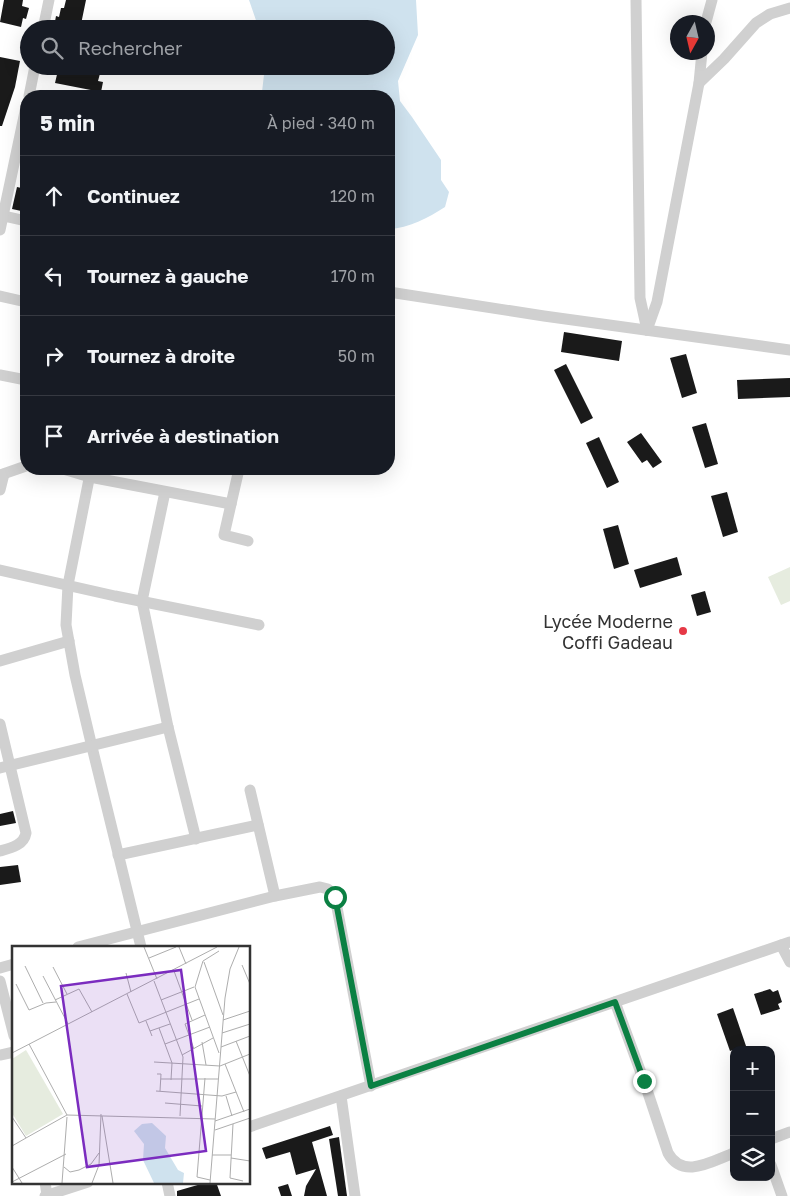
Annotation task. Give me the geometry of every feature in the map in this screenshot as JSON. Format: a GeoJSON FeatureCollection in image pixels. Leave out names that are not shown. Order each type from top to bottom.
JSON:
{"type":"FeatureCollection","features":[{"type":"Feature","properties":{"kind":"street"},"geometry":{"type":"LineString","coordinates":[[45,20],[49,0]]}},
{"type":"Feature","properties":{"kind":"street"},"geometry":{"type":"LineString","coordinates":[[636,0],[640,298],[647,330]]}},
{"type":"Feature","properties":{"kind":"street"},"geometry":{"type":"LineString","coordinates":[[708,15],[712,0]]}},
{"type":"Feature","properties":{"kind":"street"},"geometry":{"type":"LineString","coordinates":[[699,83],[724,59],[756,22],[770,14],[790,8]]}},
{"type":"Feature","properties":{"kind":"street"},"geometry":{"type":"LineString","coordinates":[[647,330],[657,302],[699,83],[701,60]]}},
{"type":"Feature","properties":{"kind":"street"},"geometry":{"type":"LineString","coordinates":[[29,90],[33,75]]}},
{"type":"Feature","properties":{"kind":"street"},"geometry":{"type":"LineString","coordinates":[[0,230],[20,134]]}},
{"type":"Feature","properties":{"kind":"street"},"geometry":{"type":"LineString","coordinates":[[2,215],[20,220]]}},
{"type":"Feature","properties":{"kind":"street"},"geometry":{"type":"LineString","coordinates":[[395,293],[544,316],[790,350]]}},
{"type":"Feature","properties":{"kind":"street"},"geometry":{"type":"LineString","coordinates":[[0,296],[20,301]]}},
{"type":"Feature","properties":{"kind":"street"},"geometry":{"type":"LineString","coordinates":[[0,374],[20,379]]}},
{"type":"Feature","properties":{"kind":"street"},"geometry":{"type":"LineString","coordinates":[[0,490],[2,474],[20,468]]}},
{"type":"Feature","properties":{"kind":"street"},"geometry":{"type":"LineString","coordinates":[[91,475],[68,585],[66,625],[92,747],[141,946]]}},
{"type":"Feature","properties":{"kind":"street"},"geometry":{"type":"LineString","coordinates":[[99,475],[166,492],[231,504]]}},
{"type":"Feature","properties":{"kind":"street"},"geometry":{"type":"LineString","coordinates":[[238,475],[224,535],[248,541]]}},
{"type":"Feature","properties":{"kind":"street"},"geometry":{"type":"LineString","coordinates":[[166,492],[142,601],[168,727],[196,839]]}},
{"type":"Feature","properties":{"kind":"street"},"geometry":{"type":"LineString","coordinates":[[0,570],[259,625]]}},
{"type":"Feature","properties":{"kind":"street"},"geometry":{"type":"LineString","coordinates":[[0,661],[69,641]]}},
{"type":"Feature","properties":{"kind":"street"},"geometry":{"type":"LineString","coordinates":[[0,724],[5,767],[26,833],[25,839],[20,843],[0,851]]}},
{"type":"Feature","properties":{"kind":"street"},"geometry":{"type":"LineString","coordinates":[[5,767],[168,727]]}},
{"type":"Feature","properties":{"kind":"street"},"geometry":{"type":"LineString","coordinates":[[250,790],[275,896]]}},
{"type":"Feature","properties":{"kind":"street"},"geometry":{"type":"LineString","coordinates":[[118,855],[258,824]]}},
{"type":"Feature","properties":{"kind":"street"},"geometry":{"type":"LineString","coordinates":[[82,946],[275,896],[320,887],[328,889],[335,897],[371,1086]]}},
{"type":"Feature","properties":{"kind":"street"},"geometry":{"type":"LineString","coordinates":[[250,1127],[786,944],[790,962]]}},
{"type":"Feature","properties":{"kind":"street"},"geometry":{"type":"LineString","coordinates":[[0,981],[12,1028]]}},
{"type":"Feature","properties":{"kind":"street"},"geometry":{"type":"LineString","coordinates":[[615,1002],[672,1160],[686,1167],[694,1168],[730,1154]]}},
{"type":"Feature","properties":{"kind":"street"},"geometry":{"type":"LineString","coordinates":[[341,1096],[355,1196]]}},
{"type":"Feature","properties":{"kind":"street"},"geometry":{"type":"LineString","coordinates":[[775,1138],[790,1132]]}},
{"type":"Feature","properties":{"kind":"street"},"geometry":{"type":"LineString","coordinates":[[775,1176],[782,1196]]}},
{"type":"Feature","properties":{"kind":"street"},"geometry":{"type":"LineString","coordinates":[[46,1196],[82,1184]]}},
{"type":"Feature","properties":{"kind":"shaded area"},"geometry":{"type":"Polygon","coordinates":[[[790,567],[790,601],[781,605],[768,577],[790,567]]]}},
{"type":"Feature","properties":{"kind":"water"},"geometry":{"type":"Polygon","coordinates":[[[249,0],[416,0],[418,35],[398,81],[400,101],[441,160],[441,180],[449,192],[445,207],[418,222],[395,228],[395,90],[262,90],[264,75],[395,75],[395,20],[256,20],[249,0]]]}},
{"type":"Feature","properties":{"kind":"building"},"geometry":{"type":"Polygon","coordinates":[[[4,0],[23,0],[22,6],[29,8],[26,19],[20,20],[20,27],[0,22],[4,0]]]}},
{"type":"Feature","properties":{"kind":"building"},"geometry":{"type":"Polygon","coordinates":[[[66,0],[86,0],[82,20],[55,20],[56,16],[59,17],[61,8],[64,8],[66,0]]]}},
{"type":"Feature","properties":{"kind":"building"},"geometry":{"type":"Polygon","coordinates":[[[0,57],[20,61],[15,87],[2,126],[0,126],[0,57]]]}},
{"type":"Feature","properties":{"kind":"building"},"geometry":{"type":"Polygon","coordinates":[[[57,75],[100,75],[98,81],[103,82],[101,90],[91,90],[55,83],[57,75]]]}},
{"type":"Feature","properties":{"kind":"building"},"geometry":{"type":"Polygon","coordinates":[[[17,187],[20,188],[20,211],[12,209],[17,187]]]}},
{"type":"Feature","properties":{"kind":"building"},"geometry":{"type":"Polygon","coordinates":[[[564,332],[622,341],[619,361],[561,352],[564,332]]]}},
{"type":"Feature","properties":{"kind":"building"},"geometry":{"type":"Polygon","coordinates":[[[686,354],[697,393],[682,398],[670,358],[686,354]]]}},
{"type":"Feature","properties":{"kind":"building"},"geometry":{"type":"Polygon","coordinates":[[[566,364],[593,418],[581,424],[554,370],[566,364]]]}},
{"type":"Feature","properties":{"kind":"building"},"geometry":{"type":"Polygon","coordinates":[[[790,378],[790,397],[738,399],[737,380],[790,378]]]}},
{"type":"Feature","properties":{"kind":"building"},"geometry":{"type":"Polygon","coordinates":[[[706,423],[718,464],[705,468],[692,427],[706,423]]]}},
{"type":"Feature","properties":{"kind":"building"},"geometry":{"type":"Polygon","coordinates":[[[641,433],[662,462],[653,468],[647,460],[642,463],[627,442],[641,433]]]}},
{"type":"Feature","properties":{"kind":"building"},"geometry":{"type":"Polygon","coordinates":[[[599,437],[619,482],[607,488],[586,443],[599,437]]]}},
{"type":"Feature","properties":{"kind":"building"},"geometry":{"type":"Polygon","coordinates":[[[727,492],[738,532],[723,537],[711,496],[727,492]]]}},
{"type":"Feature","properties":{"kind":"building"},"geometry":{"type":"Polygon","coordinates":[[[618,525],[629,564],[614,569],[603,529],[618,525]]]}},
{"type":"Feature","properties":{"kind":"building"},"geometry":{"type":"Polygon","coordinates":[[[677,557],[682,575],[640,588],[634,570],[677,557]]]}},
{"type":"Feature","properties":{"kind":"building"},"geometry":{"type":"Polygon","coordinates":[[[705,591],[711,612],[697,616],[691,595],[705,591]]]}},
{"type":"Feature","properties":{"kind":"building"},"geometry":{"type":"Polygon","coordinates":[[[13,811],[16,823],[0,826],[0,814],[13,811]]]}},
{"type":"Feature","properties":{"kind":"building"},"geometry":{"type":"Polygon","coordinates":[[[18,865],[21,882],[0,885],[0,867],[18,865]]]}},
{"type":"Feature","properties":{"kind":"building"},"geometry":{"type":"Polygon","coordinates":[[[770,989],[773,992],[778,990],[782,1002],[778,1004],[780,1009],[761,1015],[754,994],[770,989]]]}},
{"type":"Feature","properties":{"kind":"building"},"geometry":{"type":"Polygon","coordinates":[[[733,1008],[746,1046],[730,1046],[730,1051],[717,1014],[733,1008]]]}},
{"type":"Feature","properties":{"kind":"building"},"geometry":{"type":"Polygon","coordinates":[[[330,1126],[333,1135],[312,1142],[327,1196],[304,1196],[306,1186],[316,1169],[296,1175],[290,1152],[266,1159],[262,1148],[330,1126]]]}},
{"type":"Feature","properties":{"kind":"building"},"geometry":{"type":"Polygon","coordinates":[[[339,1137],[347,1196],[338,1196],[329,1139],[339,1137]]]}},
{"type":"Feature","properties":{"kind":"building"},"geometry":{"type":"Polygon","coordinates":[[[201,1184],[217,1184],[221,1196],[177,1196],[177,1191],[201,1184]]]}},
{"type":"Feature","properties":{"kind":"building"},"geometry":{"type":"Polygon","coordinates":[[[288,1184],[292,1196],[281,1196],[278,1187],[288,1184]]]}},
{"type":"Feature","properties":{"kind":"place","name":"Lycée Moderne Coffi Gadeau"},"geometry":{"type":"Point","coordinates":[683,631]}},
{"type":"Feature","properties":{"kind":"route"},"geometry":{"type":"LineString","coordinates":[[335,897],[371,1086],[615,1002],[644,1081]]}}]}
